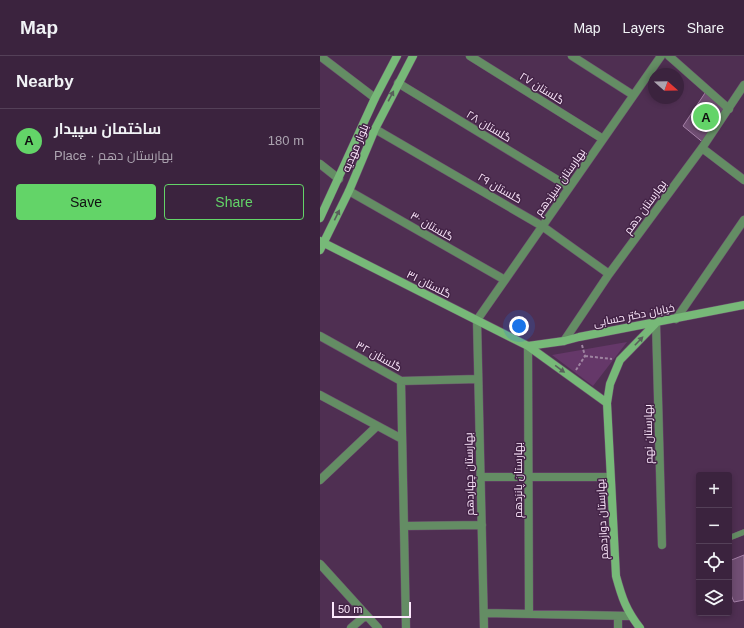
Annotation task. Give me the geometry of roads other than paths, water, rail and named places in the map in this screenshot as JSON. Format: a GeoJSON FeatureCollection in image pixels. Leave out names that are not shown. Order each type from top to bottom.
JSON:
{"type":"FeatureCollection","features":[{"type":"Feature","properties":{"kind":"street"},"geometry":{"type":"LineString","coordinates":[[320,56],[375,98]]}},
{"type":"Feature","properties":{"kind":"street","name":"بلوار مهدیه"},"geometry":{"type":"LineString","coordinates":[[320,218],[375,98],[397,56]]}},
{"type":"Feature","properties":{"kind":"street","name":"بلوار مهدیه"},"geometry":{"type":"LineString","coordinates":[[321,245],[349,191],[375,129],[413,56]]}},
{"type":"Feature","properties":{"kind":"street","name":"گلستان ۲۷"},"geometry":{"type":"LineString","coordinates":[[470,56],[602,140]]}},
{"type":"Feature","properties":{"kind":"street"},"geometry":{"type":"LineString","coordinates":[[572,56],[633,95]]}},
{"type":"Feature","properties":{"kind":"street","name":"بهارستان سیزدهم"},"geometry":{"type":"LineString","coordinates":[[477,320],[661,56]]}},
{"type":"Feature","properties":{"kind":"street"},"geometry":{"type":"LineString","coordinates":[[668,56],[729,109]]}},
{"type":"Feature","properties":{"kind":"street","name":"گلستان ۲۸"},"geometry":{"type":"LineString","coordinates":[[398,83],[569,187]]}},
{"type":"Feature","properties":{"kind":"street","name":"بهارستان دهم"},"geometry":{"type":"LineString","coordinates":[[564,341],[609,274],[702,148],[744,85]]}},
{"type":"Feature","properties":{"kind":"street","name":"گلستان ۲۹"},"geometry":{"type":"LineString","coordinates":[[375,129],[542,226],[609,274]]}},
{"type":"Feature","properties":{"kind":"street"},"geometry":{"type":"LineString","coordinates":[[702,148],[744,180]]}},
{"type":"Feature","properties":{"kind":"street"},"geometry":{"type":"LineString","coordinates":[[320,164],[339,179]]}},
{"type":"Feature","properties":{"kind":"street","name":"گلستان ۳۰"},"geometry":{"type":"LineString","coordinates":[[349,191],[505,280]]}},
{"type":"Feature","properties":{"kind":"street"},"geometry":{"type":"LineString","coordinates":[[676,319],[744,220]]}},
{"type":"Feature","properties":{"kind":"street","name":"گلستان ۳۱"},"geometry":{"type":"LineString","coordinates":[[321,245],[528,346],[607,403]]}},
{"type":"Feature","properties":{"kind":"street","name":"خیابان دکتر حسابی"},"geometry":{"type":"LineString","coordinates":[[528,346],[564,341],[579,336],[744,306]]}},
{"type":"Feature","properties":{"kind":"street","name":"بهارستان چهاردهم"},"geometry":{"type":"LineString","coordinates":[[477,320],[484,628]]}},
{"type":"Feature","properties":{"kind":"street","name":"بهارستان دوازدهم"},"geometry":{"type":"LineString","coordinates":[[640,628],[624,604],[616,576],[607,403],[610,384],[620,360],[656,322]]}},
{"type":"Feature","properties":{"kind":"street","name":"بهارستان نهم"},"geometry":{"type":"LineString","coordinates":[[656,322],[662,545]]}},
{"type":"Feature","properties":{"kind":"street","name":"گلستان ۳۲"},"geometry":{"type":"LineString","coordinates":[[320,336],[401,381],[478,379]]}},
{"type":"Feature","properties":{"kind":"street","name":"بهارستان پانزدهم"},"geometry":{"type":"LineString","coordinates":[[528,346],[529,614]]}},
{"type":"Feature","properties":{"kind":"street"},"geometry":{"type":"LineString","coordinates":[[401,381],[406,628]]}},
{"type":"Feature","properties":{"kind":"street"},"geometry":{"type":"LineString","coordinates":[[320,395],[402,439]]}},
{"type":"Feature","properties":{"kind":"street"},"geometry":{"type":"LineString","coordinates":[[320,480],[378,426]]}},
{"type":"Feature","properties":{"kind":"street"},"geometry":{"type":"LineString","coordinates":[[480,477],[610,477]]}},
{"type":"Feature","properties":{"kind":"street"},"geometry":{"type":"LineString","coordinates":[[404,526],[482,525]]}},
{"type":"Feature","properties":{"kind":"street"},"geometry":{"type":"LineString","coordinates":[[320,564],[378,628]]}},
{"type":"Feature","properties":{"kind":"street"},"geometry":{"type":"LineString","coordinates":[[484,613],[631,616]]}},
{"type":"Feature","properties":{"kind":"street"},"geometry":{"type":"LineString","coordinates":[[351,628],[366,615]]}},
{"type":"Feature","properties":{"kind":"street"},"geometry":{"type":"LineString","coordinates":[[618,616],[618,628]]}},
{"type":"Feature","properties":{"kind":"lane"},"geometry":{"type":"LineString","coordinates":[[732,537],[744,532]]}},
{"type":"Feature","properties":{"kind":"place","name":"ساختمان سپیدار"},"geometry":{"type":"Point","coordinates":[706,117]}}]}
